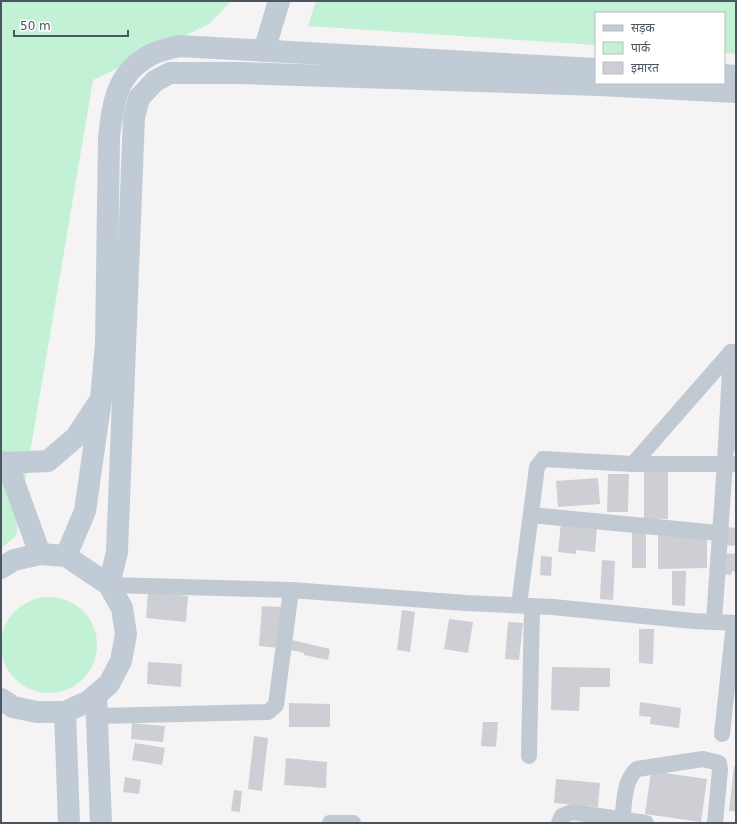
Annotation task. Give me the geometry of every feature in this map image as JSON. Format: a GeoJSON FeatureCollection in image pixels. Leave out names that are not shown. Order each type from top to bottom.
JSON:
{"type":"FeatureCollection","features":[{"type":"Feature","properties":{"kind":"street"},"geometry":{"type":"LineString","coordinates":[[264,51],[279,1]]}},
{"type":"Feature","properties":{"kind":"street"},"geometry":{"type":"LineString","coordinates":[[66,556],[85,511],[101,399],[106,344],[109,138],[112,112],[117,90],[126,74],[139,61],[156,52],[179,46],[595,69]]}},
{"type":"Feature","properties":{"kind":"street"},"geometry":{"type":"LineString","coordinates":[[109,585],[117,552],[134,116],[139,98],[155,81],[170,73],[240,73],[599,85],[736,92]]}},
{"type":"Feature","properties":{"kind":"street"},"geometry":{"type":"LineString","coordinates":[[725,76],[736,76]]}},
{"type":"Feature","properties":{"kind":"street"},"geometry":{"type":"LineString","coordinates":[[714,622],[719,533],[730,464],[733,352]]}},
{"type":"Feature","properties":{"kind":"street"},"geometry":{"type":"LineString","coordinates":[[633,464],[733,352]]}},
{"type":"Feature","properties":{"kind":"street"},"geometry":{"type":"LineString","coordinates":[[40,554],[4,463],[48,461],[76,437],[101,399]]}},
{"type":"Feature","properties":{"kind":"street"},"geometry":{"type":"LineString","coordinates":[[529,756],[526,606],[531,515],[537,467],[543,459],[633,464],[730,464]]}},
{"type":"Feature","properties":{"kind":"street"},"geometry":{"type":"LineString","coordinates":[[531,515],[719,533]]}},
{"type":"Feature","properties":{"kind":"street"},"geometry":{"type":"LineString","coordinates":[[1,568],[14,560],[40,554],[66,556],[109,585],[122,608],[126,634],[121,660],[96,705],[101,823]]}},
{"type":"Feature","properties":{"kind":"street"},"geometry":{"type":"LineString","coordinates":[[109,585],[291,590],[526,606],[735,623],[722,734]]}},
{"type":"Feature","properties":{"kind":"street"},"geometry":{"type":"LineString","coordinates":[[1,698],[13,707],[37,712],[65,712],[89,701],[96,705],[268,712],[276,704],[291,590]]}},
{"type":"Feature","properties":{"kind":"street"},"geometry":{"type":"LineString","coordinates":[[65,712],[69,823]]}},
{"type":"Feature","properties":{"kind":"street"},"geometry":{"type":"LineString","coordinates":[[622,819],[628,782],[631,775],[637,769],[703,759],[719,764],[720,770],[715,823]]}},
{"type":"Feature","properties":{"kind":"street"},"geometry":{"type":"LineString","coordinates":[[558,823],[562,816],[572,812],[584,818],[622,819],[646,823]]}},
{"type":"Feature","properties":{"kind":"street"},"geometry":{"type":"LineString","coordinates":[[330,823],[353,823]]}},
{"type":"Feature","properties":{"kind":"green space"},"geometry":{"type":"Polygon","coordinates":[[[1,1],[231,1],[209,24],[93,80],[16,536],[1,548],[1,1]]]}},
{"type":"Feature","properties":{"kind":"green space"},"geometry":{"type":"Polygon","coordinates":[[[316,1],[736,1],[736,54],[725,53],[725,12],[595,12],[595,45],[308,26],[316,1]]]}},
{"type":"Feature","properties":{"kind":"green space"},"geometry":{"type":"Polygon","coordinates":[[[49,597],[67,601],[76,605],[83,611],[89,618],[93,627],[97,645],[93,663],[89,672],[83,679],[76,685],[67,689],[49,693],[31,689],[22,685],[15,679],[9,672],[5,663],[1,645],[5,627],[9,618],[15,611],[22,605],[31,601],[49,597]]]}},
{"type":"Feature","properties":{"kind":"building"},"geometry":{"type":"Polygon","coordinates":[[[730,428],[736,428],[736,452],[727,450],[730,428]]]}},
{"type":"Feature","properties":{"kind":"building"},"geometry":{"type":"Polygon","coordinates":[[[644,471],[668,471],[668,519],[644,519],[644,471]]]}},
{"type":"Feature","properties":{"kind":"building"},"geometry":{"type":"Polygon","coordinates":[[[608,474],[629,474],[628,512],[607,512],[608,474]]]}},
{"type":"Feature","properties":{"kind":"building"},"geometry":{"type":"Polygon","coordinates":[[[598,478],[600,504],[558,507],[556,481],[598,478]]]}},
{"type":"Feature","properties":{"kind":"building"},"geometry":{"type":"Polygon","coordinates":[[[561,522],[597,526],[595,552],[576,550],[576,554],[558,552],[561,522]]]}},
{"type":"Feature","properties":{"kind":"building"},"geometry":{"type":"Polygon","coordinates":[[[726,527],[736,528],[736,546],[725,545],[726,527]]]}},
{"type":"Feature","properties":{"kind":"building"},"geometry":{"type":"Polygon","coordinates":[[[632,532],[646,532],[646,568],[632,568],[632,532]]]}},
{"type":"Feature","properties":{"kind":"building"},"geometry":{"type":"Polygon","coordinates":[[[658,535],[707,536],[707,568],[658,569],[658,535]]]}},
{"type":"Feature","properties":{"kind":"building"},"geometry":{"type":"Polygon","coordinates":[[[722,553],[736,554],[736,572],[732,571],[731,575],[720,574],[722,553]]]}},
{"type":"Feature","properties":{"kind":"building"},"geometry":{"type":"Polygon","coordinates":[[[541,556],[552,557],[551,576],[540,575],[541,556]]]}},
{"type":"Feature","properties":{"kind":"building"},"geometry":{"type":"Polygon","coordinates":[[[602,560],[615,561],[613,600],[600,599],[602,560]]]}},
{"type":"Feature","properties":{"kind":"building"},"geometry":{"type":"Polygon","coordinates":[[[672,571],[686,571],[685,606],[672,605],[672,571]]]}},
{"type":"Feature","properties":{"kind":"building"},"geometry":{"type":"Polygon","coordinates":[[[148,592],[188,596],[186,622],[146,618],[148,592]]]}},
{"type":"Feature","properties":{"kind":"building"},"geometry":{"type":"Polygon","coordinates":[[[262,606],[282,607],[279,648],[259,646],[262,606]]]}},
{"type":"Feature","properties":{"kind":"building"},"geometry":{"type":"Polygon","coordinates":[[[402,610],[415,612],[410,652],[397,650],[402,610]]]}},
{"type":"Feature","properties":{"kind":"building"},"geometry":{"type":"Polygon","coordinates":[[[449,619],[473,622],[468,653],[444,649],[449,619]]]}},
{"type":"Feature","properties":{"kind":"building"},"geometry":{"type":"Polygon","coordinates":[[[508,622],[523,623],[519,660],[505,659],[508,622]]]}},
{"type":"Feature","properties":{"kind":"building"},"geometry":{"type":"Polygon","coordinates":[[[639,629],[654,629],[653,664],[639,663],[639,629]]]}},
{"type":"Feature","properties":{"kind":"building"},"geometry":{"type":"Polygon","coordinates":[[[292,640],[330,649],[328,660],[304,655],[304,653],[290,650],[292,640]]]}},
{"type":"Feature","properties":{"kind":"building"},"geometry":{"type":"Polygon","coordinates":[[[148,662],[182,664],[181,687],[147,684],[148,662]]]}},
{"type":"Feature","properties":{"kind":"building"},"geometry":{"type":"Polygon","coordinates":[[[552,667],[610,668],[610,687],[580,687],[579,711],[551,710],[552,667]]]}},
{"type":"Feature","properties":{"kind":"building"},"geometry":{"type":"Polygon","coordinates":[[[640,702],[681,708],[679,728],[650,724],[651,717],[639,716],[640,702]]]}},
{"type":"Feature","properties":{"kind":"building"},"geometry":{"type":"Polygon","coordinates":[[[289,703],[330,704],[330,727],[289,727],[289,703]]]}},
{"type":"Feature","properties":{"kind":"building"},"geometry":{"type":"Polygon","coordinates":[[[483,722],[498,722],[496,747],[481,746],[483,722]]]}},
{"type":"Feature","properties":{"kind":"building"},"geometry":{"type":"Polygon","coordinates":[[[132,723],[165,726],[163,742],[131,739],[132,723]]]}},
{"type":"Feature","properties":{"kind":"building"},"geometry":{"type":"Polygon","coordinates":[[[254,736],[268,738],[262,791],[248,789],[254,736]]]}},
{"type":"Feature","properties":{"kind":"building"},"geometry":{"type":"Polygon","coordinates":[[[135,743],[165,748],[162,765],[132,760],[135,743]]]}},
{"type":"Feature","properties":{"kind":"building"},"geometry":{"type":"Polygon","coordinates":[[[286,758],[327,762],[326,788],[284,785],[286,758]]]}},
{"type":"Feature","properties":{"kind":"building"},"geometry":{"type":"Polygon","coordinates":[[[734,766],[736,767],[736,811],[729,811],[734,766]]]}},
{"type":"Feature","properties":{"kind":"building"},"geometry":{"type":"Polygon","coordinates":[[[651,771],[707,779],[701,822],[645,814],[651,771]]]}},
{"type":"Feature","properties":{"kind":"building"},"geometry":{"type":"Polygon","coordinates":[[[125,777],[141,780],[139,794],[123,792],[125,777]]]}},
{"type":"Feature","properties":{"kind":"building"},"geometry":{"type":"Polygon","coordinates":[[[556,779],[600,783],[598,807],[554,803],[556,779]]]}},
{"type":"Feature","properties":{"kind":"building"},"geometry":{"type":"Polygon","coordinates":[[[234,790],[242,791],[240,812],[231,811],[234,790]]]}}]}
